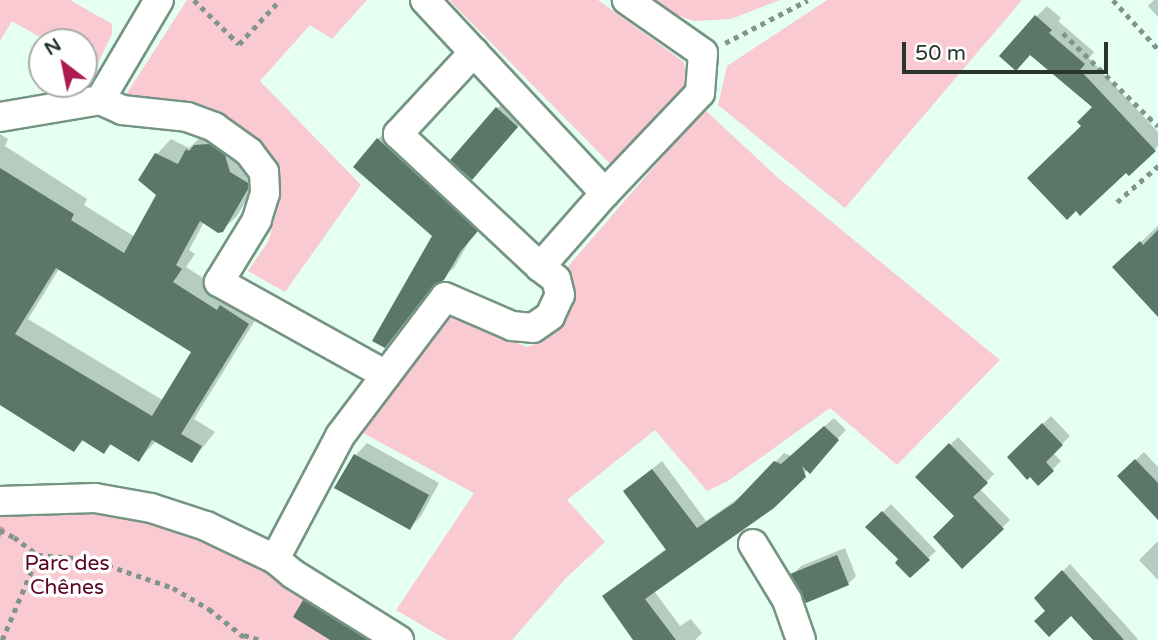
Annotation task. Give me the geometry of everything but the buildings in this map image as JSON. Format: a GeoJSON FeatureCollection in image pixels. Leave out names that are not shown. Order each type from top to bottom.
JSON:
{"type":"FeatureCollection","features":[{"type":"Feature","properties":{"kind":"street"},"geometry":{"type":"LineString","coordinates":[[100,100],[159,0]]}},
{"type":"Feature","properties":{"kind":"street"},"geometry":{"type":"LineString","coordinates":[[425,0],[605,193]]}},
{"type":"Feature","properties":{"kind":"street"},"geometry":{"type":"LineString","coordinates":[[541,267],[605,193],[700,93],[704,53],[626,0]]}},
{"type":"Feature","properties":{"kind":"street"},"geometry":{"type":"LineString","coordinates":[[275,559],[340,436],[446,297],[512,326],[525,329],[541,324],[550,316],[559,295],[556,279],[398,134],[474,52]]}},
{"type":"Feature","properties":{"kind":"street"},"geometry":{"type":"LineString","coordinates":[[0,117],[100,100],[122,110],[187,117],[214,127],[249,152],[264,172],[265,193],[257,220],[219,282],[386,375]]}},
{"type":"Feature","properties":{"kind":"street"},"geometry":{"type":"LineString","coordinates":[[0,501],[95,498],[151,508],[206,526],[275,559],[293,574],[398,640]]}},
{"type":"Feature","properties":{"kind":"street"},"geometry":{"type":"LineString","coordinates":[[754,544],[787,600],[801,640]]}},
{"type":"Feature","properties":{"kind":"path"},"geometry":{"type":"LineString","coordinates":[[194,0],[239,44],[280,0]]}},
{"type":"Feature","properties":{"kind":"path"},"geometry":{"type":"LineString","coordinates":[[704,53],[808,0]]}},
{"type":"Feature","properties":{"kind":"path"},"geometry":{"type":"LineString","coordinates":[[1113,0],[1158,49]]}},
{"type":"Feature","properties":{"kind":"path"},"geometry":{"type":"LineString","coordinates":[[1063,33],[1158,126]]}},
{"type":"Feature","properties":{"kind":"path"},"geometry":{"type":"LineString","coordinates":[[1152,119],[1158,114]]}},
{"type":"Feature","properties":{"kind":"path"},"geometry":{"type":"LineString","coordinates":[[1117,202],[1158,166]]}},
{"type":"Feature","properties":{"kind":"path"},"geometry":{"type":"LineString","coordinates":[[0,530],[38,555],[89,559],[173,588],[209,609],[248,640]]}},
{"type":"Feature","properties":{"kind":"path"},"geometry":{"type":"LineString","coordinates":[[2,640],[38,555]]}},
{"type":"Feature","properties":{"kind":"path"},"geometry":{"type":"LineString","coordinates":[[240,634],[260,640]]}},
{"type":"Feature","properties":{"kind":"green space"},"geometry":{"type":"Polygon","coordinates":[[[0,0],[70,0],[112,24],[112,34],[98,63],[98,28],[28,28],[28,30],[12,21],[0,41],[0,0]]]}},
{"type":"Feature","properties":{"kind":"green space"},"geometry":{"type":"Polygon","coordinates":[[[187,0],[367,0],[332,39],[310,25],[260,81],[361,185],[285,292],[248,271],[268,242],[278,207],[278,176],[260,148],[234,124],[203,111],[125,96],[187,0]]]}},
{"type":"Feature","properties":{"kind":"green space"},"geometry":{"type":"Polygon","coordinates":[[[449,0],[598,0],[684,62],[687,88],[615,169],[449,0]]]}},
{"type":"Feature","properties":{"kind":"green space"},"geometry":{"type":"Polygon","coordinates":[[[646,0],[780,0],[731,19],[694,21],[662,10],[646,0]]]}},
{"type":"Feature","properties":{"kind":"green space"},"geometry":{"type":"Polygon","coordinates":[[[827,0],[1022,0],[845,208],[718,105],[727,66],[827,0]]]}},
{"type":"Feature","properties":{"kind":"green space"},"geometry":{"type":"Polygon","coordinates":[[[704,109],[776,176],[1000,360],[897,465],[830,408],[728,481],[707,491],[655,430],[567,500],[605,542],[566,578],[512,640],[447,640],[396,610],[474,493],[363,433],[451,316],[527,347],[544,340],[568,318],[565,270],[704,109]]]}},
{"type":"Feature","properties":{"kind":"green space","name":"Parc des Chênes"},"geometry":{"type":"Polygon","coordinates":[[[84,511],[166,524],[243,556],[386,640],[0,640],[0,512],[84,511]]]}}]}
